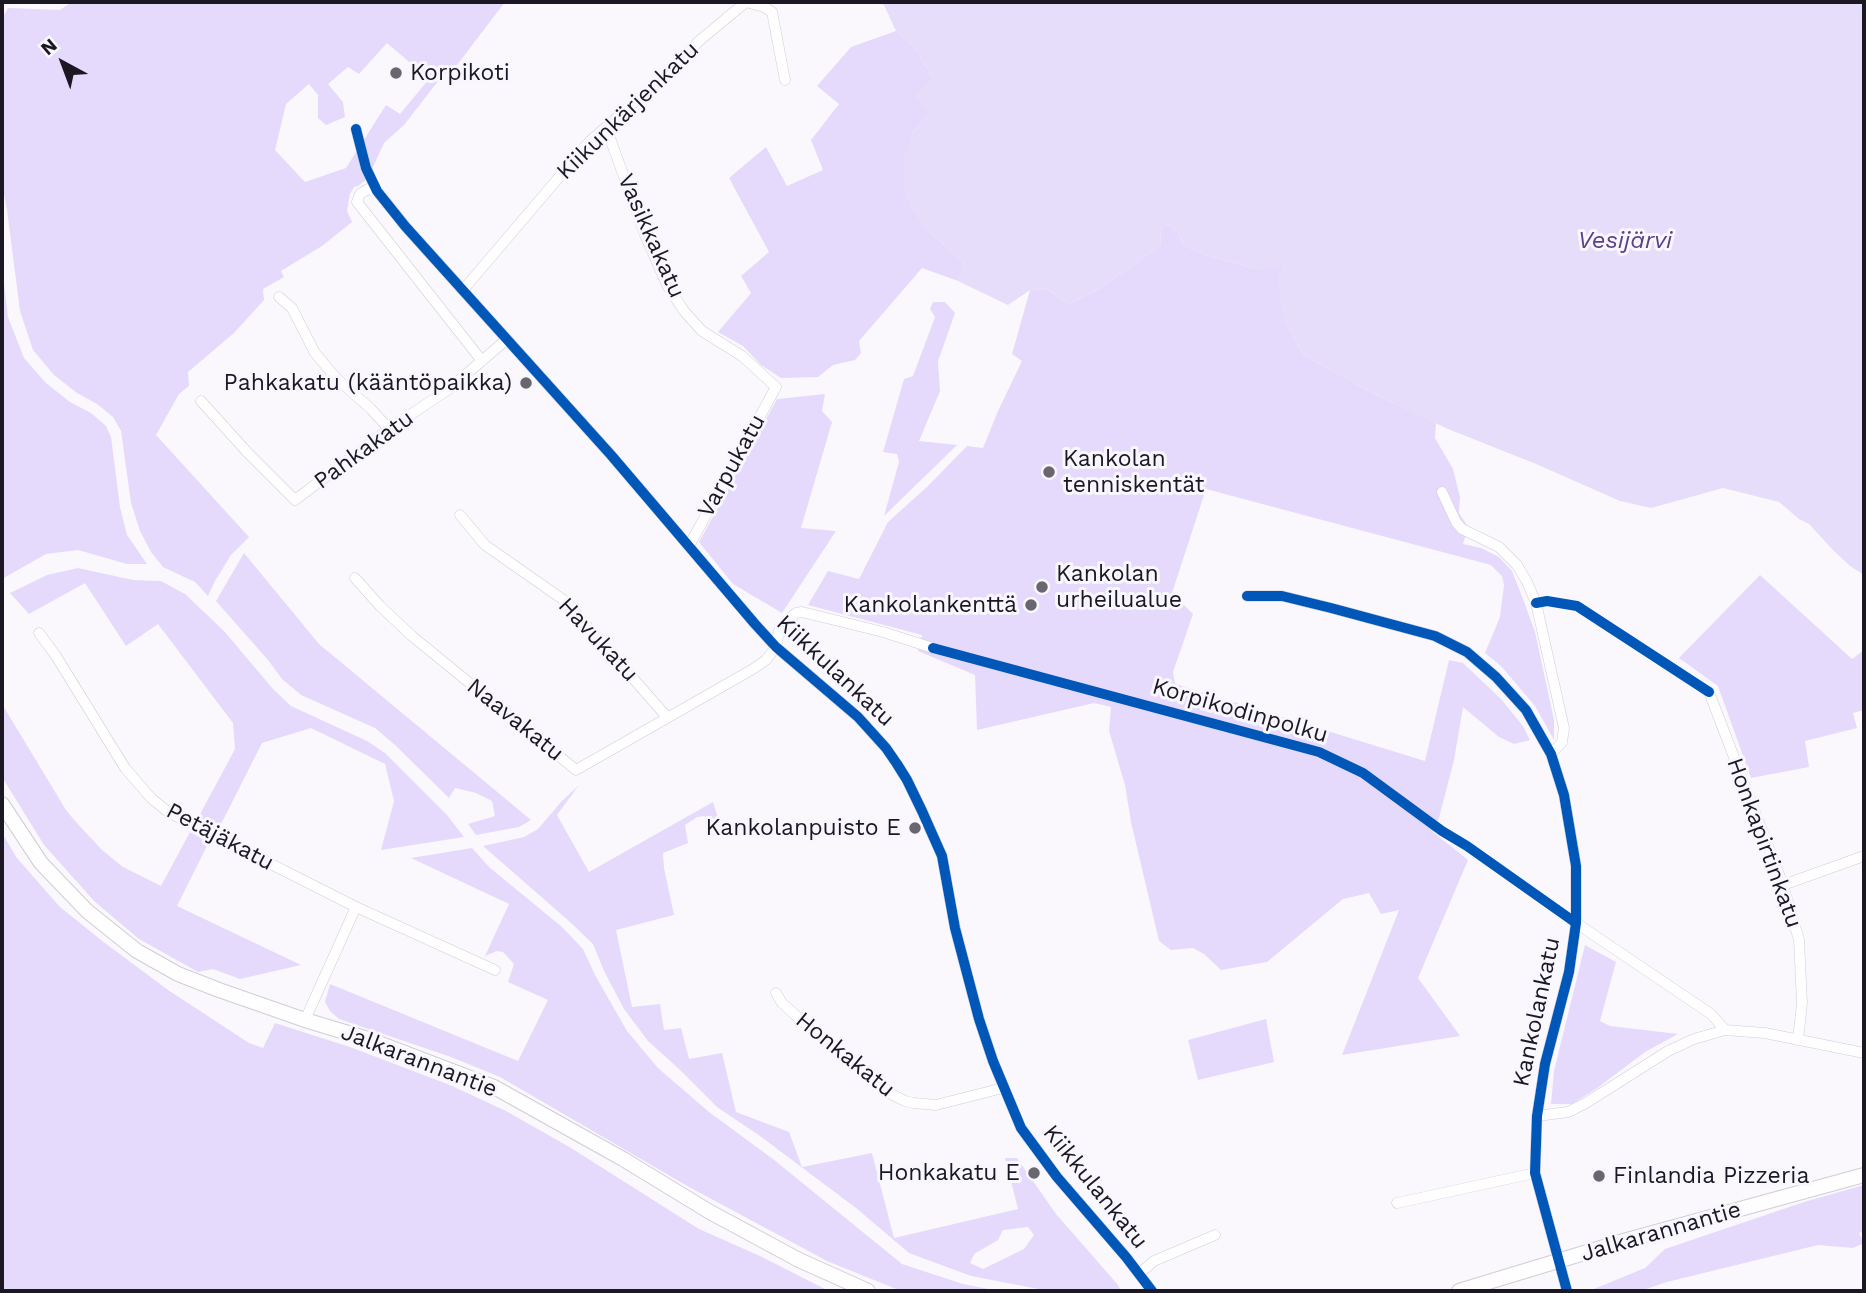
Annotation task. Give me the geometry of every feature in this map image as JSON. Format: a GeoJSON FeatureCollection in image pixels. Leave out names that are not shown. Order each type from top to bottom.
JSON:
{"type":"FeatureCollection","features":[{"type":"Feature","properties":{"kind":"main road","name":"Jalkarannantie"},"geometry":{"type":"LineString","coordinates":[[2,804],[41,863],[87,911],[137,951],[178,974],[368,1039],[494,1087],[623,1159],[710,1212],[799,1260],[868,1291]]}},
{"type":"Feature","properties":{"kind":"main road","name":"Jalkarannantie"},"geometry":{"type":"LineString","coordinates":[[1459,1291],[1627,1240],[1864,1175]]}},
{"type":"Feature","properties":{"kind":"street","name":"Kiikunkärjenkatu"},"geometry":{"type":"LineString","coordinates":[[463,290],[589,142],[659,81],[699,41],[746,2],[771,7],[785,80]]}},
{"type":"Feature","properties":{"kind":"street","name":"Vasikkakatu"},"geometry":{"type":"LineString","coordinates":[[606,127],[645,235],[667,285],[684,311],[702,331],[742,356],[776,387]]}},
{"type":"Feature","properties":{"kind":"street","name":"Kiikkulankatu"},"geometry":{"type":"LineString","coordinates":[[356,129],[366,168],[377,191],[405,226],[611,455],[776,647],[858,717],[886,748],[907,780],[942,856],[955,928],[975,1006],[1003,1088],[1021,1128],[1057,1177],[1152,1291]]}},
{"type":"Feature","properties":{"kind":"street"},"geometry":{"type":"LineString","coordinates":[[377,191],[368,190],[360,194],[357,202],[482,361]]}},
{"type":"Feature","properties":{"kind":"street"},"geometry":{"type":"LineString","coordinates":[[279,297],[292,308],[314,353],[389,429]]}},
{"type":"Feature","properties":{"kind":"street","name":"Pahkakatu"},"geometry":{"type":"LineString","coordinates":[[201,401],[295,500],[389,429],[433,400],[506,340]]}},
{"type":"Feature","properties":{"kind":"street","name":"Varpukatu"},"geometry":{"type":"LineString","coordinates":[[689,545],[776,387]]}},
{"type":"Feature","properties":{"kind":"street"},"geometry":{"type":"LineString","coordinates":[[1442,492],[1462,529],[1499,547],[1517,565],[1536,603],[1564,728],[1562,742],[1551,754]]}},
{"type":"Feature","properties":{"kind":"street","name":"Havukatu"},"geometry":{"type":"LineString","coordinates":[[460,515],[485,545],[565,601],[667,717]]}},
{"type":"Feature","properties":{"kind":"street","name":"Naavakatu"},"geometry":{"type":"LineString","coordinates":[[355,578],[412,636],[576,769],[752,669],[766,660],[776,647]]}},
{"type":"Feature","properties":{"kind":"street","name":"Kankolankatu"},"geometry":{"type":"LineString","coordinates":[[1247,596],[1282,596],[1331,608],[1434,636],[1467,652],[1496,677],[1526,710],[1551,754],[1564,795],[1576,866],[1576,923],[1569,972],[1545,1065],[1537,1116],[1535,1173],[1567,1291]]}},
{"type":"Feature","properties":{"kind":"street"},"geometry":{"type":"LineString","coordinates":[[776,647],[779,631],[785,622],[796,613],[802,612],[883,632],[933,648]]}},
{"type":"Feature","properties":{"kind":"street","name":"Petäjäkatu"},"geometry":{"type":"LineString","coordinates":[[39,633],[125,768],[151,799],[168,812],[356,907],[495,970]]}},
{"type":"Feature","properties":{"kind":"street","name":"Honkapirtinkatu"},"geometry":{"type":"LineString","coordinates":[[1709,692],[1783,885],[1799,940],[1802,1003],[1798,1040]]}},
{"type":"Feature","properties":{"kind":"street"},"geometry":{"type":"LineString","coordinates":[[1783,885],[1864,856]]}},
{"type":"Feature","properties":{"kind":"street"},"geometry":{"type":"LineString","coordinates":[[306,1020],[356,907]]}},
{"type":"Feature","properties":{"kind":"street"},"geometry":{"type":"LineString","coordinates":[[1576,923],[1711,1014],[1725,1030]]}},
{"type":"Feature","properties":{"kind":"street","name":"Honkakatu"},"geometry":{"type":"LineString","coordinates":[[776,993],[782,1003],[810,1028],[887,1092],[905,1101],[936,1104],[1003,1088]]}},
{"type":"Feature","properties":{"kind":"street"},"geometry":{"type":"LineString","coordinates":[[1537,1116],[1569,1112],[1668,1051],[1693,1039],[1725,1030],[1765,1033],[1864,1053]]}},
{"type":"Feature","properties":{"kind":"street"},"geometry":{"type":"LineString","coordinates":[[1397,1203],[1535,1173]]}},
{"type":"Feature","properties":{"kind":"street"},"geometry":{"type":"LineString","coordinates":[[1139,1274],[1154,1261],[1215,1235]]}},
{"type":"Feature","properties":{"kind":"shaded area"},"geometry":{"type":"Polygon","coordinates":[[[72,2],[505,2],[454,69],[442,76],[404,125],[384,143],[368,178],[354,187],[350,194],[347,211],[352,222],[322,246],[281,271],[284,277],[263,289],[264,300],[234,333],[188,372],[189,386],[179,394],[156,435],[249,537],[231,555],[208,596],[195,582],[163,567],[151,552],[140,531],[131,503],[121,431],[113,417],[54,375],[33,350],[20,311],[2,184],[2,19],[8,8],[60,10],[72,2]],[[387,43],[359,74],[348,67],[328,84],[343,102],[345,117],[326,125],[318,118],[318,95],[309,84],[286,104],[275,150],[305,182],[346,168],[386,105],[400,114],[429,79],[387,43]]]}},
{"type":"Feature","properties":{"kind":"shaded area"},"geometry":{"type":"Polygon","coordinates":[[[896,31],[913,46],[933,78],[929,114],[912,133],[924,227],[964,263],[958,281],[922,268],[859,341],[861,353],[855,360],[833,365],[818,377],[781,378],[761,365],[743,346],[718,332],[751,293],[741,276],[769,252],[729,178],[766,147],[787,186],[823,170],[811,140],[839,104],[817,86],[851,47],[896,31]]]}},
{"type":"Feature","properties":{"kind":"shaded area"},"geometry":{"type":"Polygon","coordinates":[[[1167,224],[1178,232],[1183,245],[1206,255],[1257,269],[1285,262],[1284,320],[1304,355],[1369,391],[1436,423],[1435,438],[1453,469],[1460,497],[1459,513],[1468,527],[1463,544],[1481,548],[1499,557],[1512,571],[1535,632],[1554,720],[1554,740],[1535,706],[1501,666],[1485,653],[1500,617],[1504,585],[1502,576],[1491,565],[1206,489],[1172,593],[1193,614],[1173,672],[1175,684],[1425,761],[1449,660],[1463,663],[1501,699],[1523,726],[1530,740],[1514,744],[1499,737],[1463,707],[1454,760],[1433,832],[1468,860],[1418,978],[1460,1036],[1342,1055],[1399,910],[1381,914],[1369,893],[1343,899],[1267,962],[1221,970],[1193,948],[1171,950],[1159,941],[1125,785],[1109,731],[1111,707],[1094,703],[977,730],[975,675],[918,651],[922,635],[808,605],[828,571],[859,579],[888,522],[967,446],[983,448],[1022,361],[1012,354],[1030,290],[1045,288],[1069,304],[1102,287],[1161,245],[1160,230],[1167,224]]]}},
{"type":"Feature","properties":{"kind":"shaded area"},"geometry":{"type":"Polygon","coordinates":[[[2,267],[8,317],[24,358],[46,383],[106,426],[111,437],[120,507],[127,535],[147,564],[127,564],[78,550],[46,554],[2,579],[2,267]]]}},
{"type":"Feature","properties":{"kind":"shaded area"},"geometry":{"type":"Polygon","coordinates":[[[933,302],[945,302],[955,313],[938,361],[940,391],[919,441],[957,445],[884,516],[899,462],[897,454],[883,452],[904,379],[913,376],[935,317],[930,309],[933,302]]]}},
{"type":"Feature","properties":{"kind":"shaded area"},"geometry":{"type":"Polygon","coordinates":[[[825,394],[822,411],[832,422],[801,528],[836,531],[782,613],[733,584],[699,542],[777,399],[825,394]]]}},
{"type":"Feature","properties":{"kind":"shaded area"},"geometry":{"type":"Polygon","coordinates":[[[244,553],[319,644],[531,820],[519,827],[476,835],[468,824],[495,816],[492,801],[476,793],[455,788],[449,798],[375,728],[301,695],[282,679],[216,601],[244,553]]]}},
{"type":"Feature","properties":{"kind":"shaded area"},"geometry":{"type":"Polygon","coordinates":[[[78,568],[133,580],[161,581],[185,594],[224,631],[291,706],[367,741],[385,753],[447,815],[464,837],[381,850],[394,801],[385,764],[311,728],[262,743],[220,826],[198,818],[235,749],[233,723],[158,624],[126,646],[85,583],[29,614],[10,593],[47,575],[78,568]]]}},
{"type":"Feature","properties":{"kind":"shaded area"},"geometry":{"type":"Polygon","coordinates":[[[1760,575],[1852,659],[1864,650],[1864,710],[1853,713],[1857,728],[1805,741],[1809,767],[1751,778],[1718,686],[1679,658],[1760,575]]]}},
{"type":"Feature","properties":{"kind":"shaded area"},"geometry":{"type":"Polygon","coordinates":[[[2,704],[66,810],[102,850],[123,867],[161,886],[190,832],[209,842],[177,906],[301,965],[240,979],[213,969],[198,972],[139,939],[95,902],[44,845],[2,777],[2,704]]]}},
{"type":"Feature","properties":{"kind":"shaded area"},"geometry":{"type":"Polygon","coordinates":[[[579,785],[557,815],[589,872],[713,802],[718,818],[713,821],[704,816],[697,817],[685,825],[688,843],[663,853],[674,915],[616,930],[632,1007],[660,1004],[664,1030],[681,1028],[689,1059],[722,1053],[736,1112],[789,1132],[802,1167],[872,1153],[894,1238],[1018,1209],[1005,1158],[1017,1158],[1056,1214],[1121,1291],[1049,1291],[971,1276],[909,1253],[856,1208],[717,1107],[648,1041],[624,1009],[593,944],[483,846],[524,837],[538,829],[579,785]],[[1028,1227],[1003,1230],[998,1240],[974,1254],[970,1263],[983,1269],[1024,1249],[1034,1235],[1028,1227]]]}},
{"type":"Feature","properties":{"kind":"shaded area"},"geometry":{"type":"Polygon","coordinates":[[[2,833],[17,858],[60,907],[168,990],[249,1043],[263,1048],[275,1023],[350,1047],[450,1085],[506,1111],[571,1148],[699,1229],[829,1291],[2,1291],[2,833]]]}},
{"type":"Feature","properties":{"kind":"shaded area"},"geometry":{"type":"Polygon","coordinates":[[[472,848],[489,867],[562,927],[583,949],[627,1031],[658,1068],[709,1112],[773,1159],[902,1264],[963,1284],[999,1291],[901,1291],[827,1261],[689,1187],[500,1077],[451,1057],[339,1019],[325,1002],[330,984],[518,1061],[548,1000],[508,982],[514,964],[503,952],[497,951],[485,956],[509,904],[411,858],[472,848]]]}},
{"type":"Feature","properties":{"kind":"shaded area"},"geometry":{"type":"Polygon","coordinates":[[[1585,945],[1616,962],[1600,1021],[1610,1026],[1678,1034],[1645,1052],[1572,1104],[1551,1104],[1554,1071],[1585,945]]]}},
{"type":"Feature","properties":{"kind":"shaded area"},"geometry":{"type":"Polygon","coordinates":[[[1266,1019],[1274,1062],[1198,1080],[1188,1040],[1266,1019]]]}},
{"type":"Feature","properties":{"kind":"shaded area"},"geometry":{"type":"Polygon","coordinates":[[[1864,1185],[1864,1231],[1859,1233],[1864,1243],[1853,1248],[1818,1245],[1640,1291],[1589,1291],[1645,1268],[1665,1249],[1804,1202],[1864,1185]]]}},
{"type":"Feature","properties":{"kind":"water","name":"Vesijärvi"},"geometry":{"type":"Polygon","coordinates":[[[878,2],[1864,2],[1864,575],[1850,566],[1809,524],[1779,502],[1723,488],[1651,508],[1620,501],[1448,429],[1369,391],[1304,355],[1284,320],[1277,278],[1284,263],[1271,269],[1257,269],[1206,255],[1183,245],[1178,232],[1167,224],[1160,230],[1161,245],[1102,287],[1069,304],[1045,288],[1030,290],[1008,305],[958,281],[964,263],[924,227],[905,195],[904,157],[912,133],[929,114],[915,95],[933,78],[913,46],[896,31],[884,5],[878,2]]]}},
{"type":"Feature","properties":{"kind":"cycle path"},"geometry":{"type":"LineString","coordinates":[[356,129],[366,168],[377,191],[405,226],[611,455],[776,647],[858,717],[897,764],[942,856],[955,928],[979,1019],[1021,1128],[1057,1177],[1152,1291]]}},
{"type":"Feature","properties":{"kind":"cycle path"},"geometry":{"type":"LineString","coordinates":[[1247,596],[1282,596],[1331,608],[1435,636],[1467,652],[1496,677],[1526,710],[1551,754],[1564,795],[1576,866],[1576,923],[1569,972],[1545,1064],[1537,1116],[1535,1173],[1567,1291]]}},
{"type":"Feature","properties":{"kind":"cycle path"},"geometry":{"type":"LineString","coordinates":[[1536,603],[1547,601],[1577,606],[1709,692]]}},
{"type":"Feature","properties":{"kind":"cycle path","name":"Korpikodinpolku"},"geometry":{"type":"LineString","coordinates":[[933,648],[1319,752],[1363,773],[1576,923]]}},
{"type":"Feature","properties":{"kind":"place","name":"Korpikoti"},"geometry":{"type":"Point","coordinates":[396,73]}},
{"type":"Feature","properties":{"kind":"place","name":"Pahkakatu (kääntöpaikka)"},"geometry":{"type":"Point","coordinates":[526,383]}},
{"type":"Feature","properties":{"kind":"place","name":"Kankolan tenniskentät"},"geometry":{"type":"Point","coordinates":[1049,472]}},
{"type":"Feature","properties":{"kind":"place","name":"Kankolan urheilualue"},"geometry":{"type":"Point","coordinates":[1042,587]}},
{"type":"Feature","properties":{"kind":"place","name":"Kankolankenttä"},"geometry":{"type":"Point","coordinates":[1031,605]}},
{"type":"Feature","properties":{"kind":"place","name":"Kankolanpuisto E"},"geometry":{"type":"Point","coordinates":[915,828]}},
{"type":"Feature","properties":{"kind":"place","name":"Honkakatu E"},"geometry":{"type":"Point","coordinates":[1034,1173]}},
{"type":"Feature","properties":{"kind":"place","name":"Finlandia Pizzeria"},"geometry":{"type":"Point","coordinates":[1599,1176]}}]}
